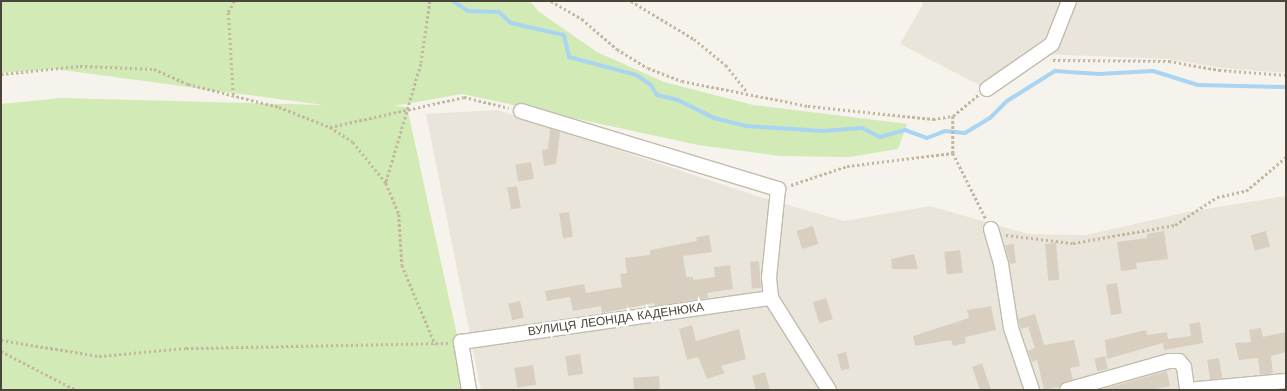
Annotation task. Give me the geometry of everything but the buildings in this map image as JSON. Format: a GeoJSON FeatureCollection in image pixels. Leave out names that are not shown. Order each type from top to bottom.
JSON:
{"type":"FeatureCollection","features":[{"type":"Feature","properties":{"kind":"street"},"geometry":{"type":"LineString","coordinates":[[987,88],[1052,44],[1069,1]]}},
{"type":"Feature","properties":{"kind":"street"},"geometry":{"type":"LineString","coordinates":[[521,111],[778,189],[769,278],[771,298],[829,390]]}},
{"type":"Feature","properties":{"kind":"street"},"geometry":{"type":"LineString","coordinates":[[991,229],[1001,264],[1011,328],[1032,390]]}},
{"type":"Feature","properties":{"kind":"street","name":"ВУЛИЦЯ ЛЕОНІДА КАДЕНЮКА"},"geometry":{"type":"LineString","coordinates":[[461,342],[771,298]]}},
{"type":"Feature","properties":{"kind":"street"},"geometry":{"type":"LineString","coordinates":[[461,342],[469,390]]}},
{"type":"Feature","properties":{"kind":"street"},"geometry":{"type":"LineString","coordinates":[[1067,390],[1169,360],[1179,361],[1184,368],[1187,389],[1286,380]]}},
{"type":"Feature","properties":{"kind":"path"},"geometry":{"type":"LineString","coordinates":[[233,95],[228,12],[234,1]]}},
{"type":"Feature","properties":{"kind":"path"},"geometry":{"type":"LineString","coordinates":[[386,183],[421,64],[430,1]]}},
{"type":"Feature","properties":{"kind":"path"},"geometry":{"type":"LineString","coordinates":[[551,1],[648,68],[682,82],[747,92],[808,106],[897,117],[953,116],[987,88]]}},
{"type":"Feature","properties":{"kind":"path"},"geometry":{"type":"LineString","coordinates":[[631,1],[694,39],[726,65],[747,92]]}},
{"type":"Feature","properties":{"kind":"path"},"geometry":{"type":"LineString","coordinates":[[1028,61],[1117,58],[1168,61],[1219,70],[1286,75]]}},
{"type":"Feature","properties":{"kind":"path"},"geometry":{"type":"LineString","coordinates":[[1,74],[80,66],[154,69],[188,84],[279,107],[330,127],[353,142],[386,183],[399,214],[402,265],[435,344]]}},
{"type":"Feature","properties":{"kind":"path"},"geometry":{"type":"LineString","coordinates":[[330,127],[407,108],[464,97],[521,111]]}},
{"type":"Feature","properties":{"kind":"path"},"geometry":{"type":"LineString","coordinates":[[953,116],[953,153],[991,229],[998,235],[1073,243],[1174,224],[1217,197],[1246,191],[1286,157]]}},
{"type":"Feature","properties":{"kind":"path"},"geometry":{"type":"LineString","coordinates":[[778,189],[847,166],[953,153]]}},
{"type":"Feature","properties":{"kind":"path"},"geometry":{"type":"LineString","coordinates":[[1,340],[99,356],[186,348],[461,342]]}},
{"type":"Feature","properties":{"kind":"path"},"geometry":{"type":"LineString","coordinates":[[1,351],[76,390]]}},
{"type":"Feature","properties":{"kind":"shaded area"},"geometry":{"type":"Polygon","coordinates":[[[920,1],[1286,1],[1286,73],[1222,68],[1168,59],[1040,54],[987,89],[900,44],[923,4],[920,1]]]}},
{"type":"Feature","properties":{"kind":"shaded area"},"geometry":{"type":"Polygon","coordinates":[[[498,110],[760,197],[844,221],[930,206],[1028,234],[1086,235],[1188,212],[1286,196],[1286,390],[481,390],[426,114],[498,110]]]}},
{"type":"Feature","properties":{"kind":"green space"},"geometry":{"type":"Polygon","coordinates":[[[1,1],[530,1],[538,11],[597,52],[664,82],[753,105],[907,124],[898,149],[849,157],[780,156],[698,145],[462,94],[394,106],[407,107],[469,390],[1,390],[1,104],[61,98],[324,105],[55,69],[1,73],[1,1]]]}},
{"type":"Feature","properties":{"kind":"waterway"},"geometry":{"type":"LineString","coordinates":[[453,1],[468,11],[499,12],[511,23],[564,35],[569,57],[636,75],[650,84],[657,95],[678,100],[714,118],[746,126],[822,131],[862,128],[880,137],[905,130],[927,138],[945,131],[965,133],[990,118],[1007,101],[1055,71],[1099,74],[1153,71],[1198,85],[1286,87]]}}]}
